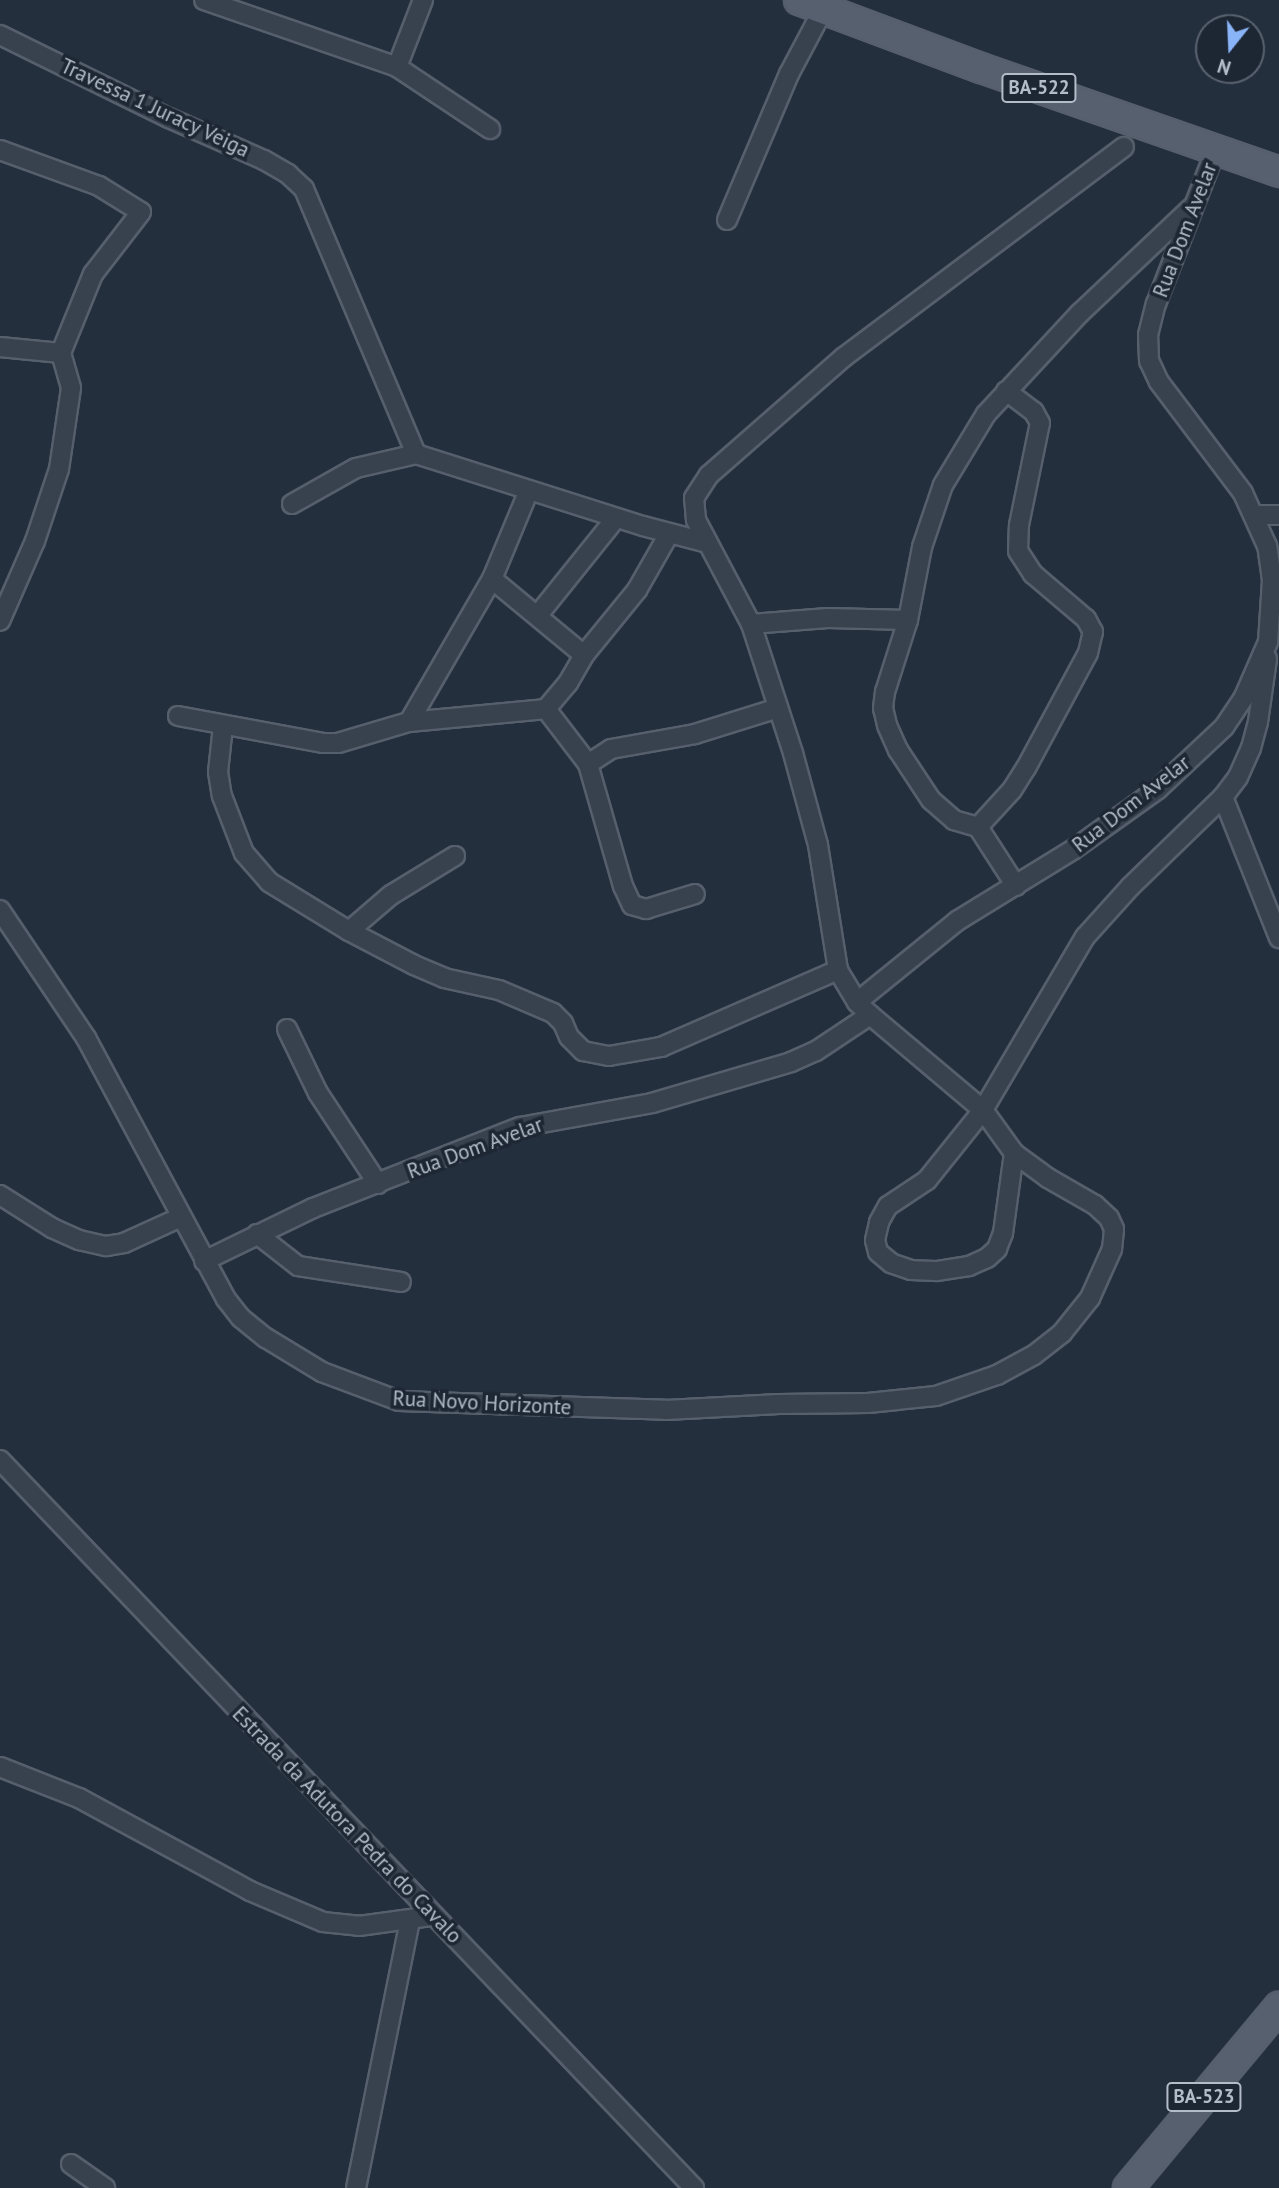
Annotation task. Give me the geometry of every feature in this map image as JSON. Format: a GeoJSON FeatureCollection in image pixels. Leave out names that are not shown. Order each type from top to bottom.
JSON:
{"type":"FeatureCollection","features":[{"type":"Feature","properties":{"kind":"main road","name":"BA-522"},"geometry":{"type":"LineString","coordinates":[[811,4],[981,68],[1279,172]]}},
{"type":"Feature","properties":{"kind":"main road","name":"BA-523"},"geometry":{"type":"LineString","coordinates":[[1128,2188],[1279,2007]]}},
{"type":"Feature","properties":{"kind":"street"},"geometry":{"type":"LineString","coordinates":[[204,0],[397,66],[490,129]]}},
{"type":"Feature","properties":{"kind":"street"},"geometry":{"type":"LineString","coordinates":[[397,66],[423,0]]}},
{"type":"Feature","properties":{"kind":"street"},"geometry":{"type":"LineString","coordinates":[[727,220],[789,74],[811,4]]}},
{"type":"Feature","properties":{"kind":"street","name":"Travessa 1 Juracy Veiga"},"geometry":{"type":"LineString","coordinates":[[0,35],[169,118],[264,160],[288,174],[304,189],[416,454]]}},
{"type":"Feature","properties":{"kind":"street"},"geometry":{"type":"LineString","coordinates":[[1124,147],[844,356],[709,475],[699,486],[694,508],[708,543],[751,624],[778,708],[815,832],[838,970],[863,1009],[984,1110],[1014,1153],[1003,1233],[997,1249],[987,1258],[969,1266],[936,1271],[911,1270],[891,1263],[878,1252],[875,1240],[879,1222],[888,1206],[927,1180],[984,1110],[1085,937],[1130,887],[1223,797],[1238,777],[1251,748],[1273,668],[1268,642]]}},
{"type":"Feature","properties":{"kind":"street","name":"Rua Dom Avelar"},"geometry":{"type":"LineString","coordinates":[[204,1261],[313,1208],[520,1127],[652,1103],[791,1062],[816,1051],[957,921],[1074,849],[1158,789],[1224,727],[1243,699],[1268,642],[1272,580],[1267,546],[1254,515],[1227,469],[1158,382],[1149,361],[1148,335],[1156,304],[1216,149]]}},
{"type":"Feature","properties":{"kind":"street"},"geometry":{"type":"LineString","coordinates":[[0,150],[99,186],[141,212],[93,274],[61,354],[71,388],[60,469],[35,541],[0,621]]}},
{"type":"Feature","properties":{"kind":"street"},"geometry":{"type":"LineString","coordinates":[[1016,886],[978,827],[954,820],[941,811],[898,750],[887,725],[883,708],[885,692],[908,620],[922,547],[943,485],[974,432],[1006,391],[1080,313],[1193,206]]}},
{"type":"Feature","properties":{"kind":"street"},"geometry":{"type":"LineString","coordinates":[[0,347],[61,354]]}},
{"type":"Feature","properties":{"kind":"street"},"geometry":{"type":"LineString","coordinates":[[978,827],[1012,790],[1026,768],[1088,653],[1093,632],[1086,619],[1033,574],[1018,551],[1021,514],[1040,423],[1026,405],[1006,391]]}},
{"type":"Feature","properties":{"kind":"street"},"geometry":{"type":"LineString","coordinates":[[292,504],[356,468],[416,454],[668,534],[708,543]]}},
{"type":"Feature","properties":{"kind":"street"},"geometry":{"type":"LineString","coordinates":[[409,722],[492,579],[529,490]]}},
{"type":"Feature","properties":{"kind":"street"},"geometry":{"type":"LineString","coordinates":[[1254,515],[1279,515]]}},
{"type":"Feature","properties":{"kind":"street"},"geometry":{"type":"LineString","coordinates":[[538,615],[616,518]]}},
{"type":"Feature","properties":{"kind":"street"},"geometry":{"type":"LineString","coordinates":[[178,716],[323,743],[348,740],[409,722],[546,709],[568,683],[584,655],[637,590],[668,534]]}},
{"type":"Feature","properties":{"kind":"street"},"geometry":{"type":"LineString","coordinates":[[492,579],[584,655]]}},
{"type":"Feature","properties":{"kind":"street"},"geometry":{"type":"LineString","coordinates":[[751,624],[828,618],[908,620]]}},
{"type":"Feature","properties":{"kind":"street"},"geometry":{"type":"LineString","coordinates":[[588,764],[611,749],[695,734],[778,708]]}},
{"type":"Feature","properties":{"kind":"street"},"geometry":{"type":"LineString","coordinates":[[546,709],[588,764],[622,886],[632,905],[646,909],[695,894]]}},
{"type":"Feature","properties":{"kind":"street"},"geometry":{"type":"LineString","coordinates":[[223,726],[218,753],[219,784],[244,853],[269,882],[349,931],[444,978],[499,990],[540,1006],[563,1023],[576,1046],[594,1055],[634,1054],[680,1041],[780,993],[838,970]]}},
{"type":"Feature","properties":{"kind":"street"},"geometry":{"type":"LineString","coordinates":[[1223,797],[1279,938]]}},
{"type":"Feature","properties":{"kind":"street"},"geometry":{"type":"LineString","coordinates":[[349,931],[391,895],[455,856]]}},
{"type":"Feature","properties":{"kind":"street","name":"Rua Novo Horizonte"},"geometry":{"type":"LineString","coordinates":[[0,910],[86,1038],[226,1299],[241,1318],[266,1338],[322,1372],[382,1397],[421,1403],[666,1410],[904,1401],[962,1389],[997,1375],[1034,1355],[1062,1333],[1090,1298],[1112,1249],[1114,1229],[1109,1217],[1095,1205],[1048,1178],[1014,1153]]}},
{"type":"Feature","properties":{"kind":"street"},"geometry":{"type":"LineString","coordinates":[[287,1029],[318,1093],[378,1184]]}},
{"type":"Feature","properties":{"kind":"street"},"geometry":{"type":"LineString","coordinates":[[0,1195],[52,1228],[79,1240],[106,1246],[124,1243],[181,1217]]}},
{"type":"Feature","properties":{"kind":"street"},"geometry":{"type":"LineString","coordinates":[[257,1234],[298,1266],[401,1282]]}},
{"type":"Feature","properties":{"kind":"street","name":"Estrada da Adutora Pedra do Cavalo"},"geometry":{"type":"LineString","coordinates":[[0,1460],[432,1916],[505,1986],[694,2188]]}},
{"type":"Feature","properties":{"kind":"street"},"geometry":{"type":"LineString","coordinates":[[0,1768],[79,1798],[287,1910],[323,1922],[359,1926],[432,1916]]}},
{"type":"Feature","properties":{"kind":"street"},"geometry":{"type":"LineString","coordinates":[[356,2188],[410,1920]]}},
{"type":"Feature","properties":{"kind":"street"},"geometry":{"type":"LineString","coordinates":[[71,2164],[105,2188]]}}]}
